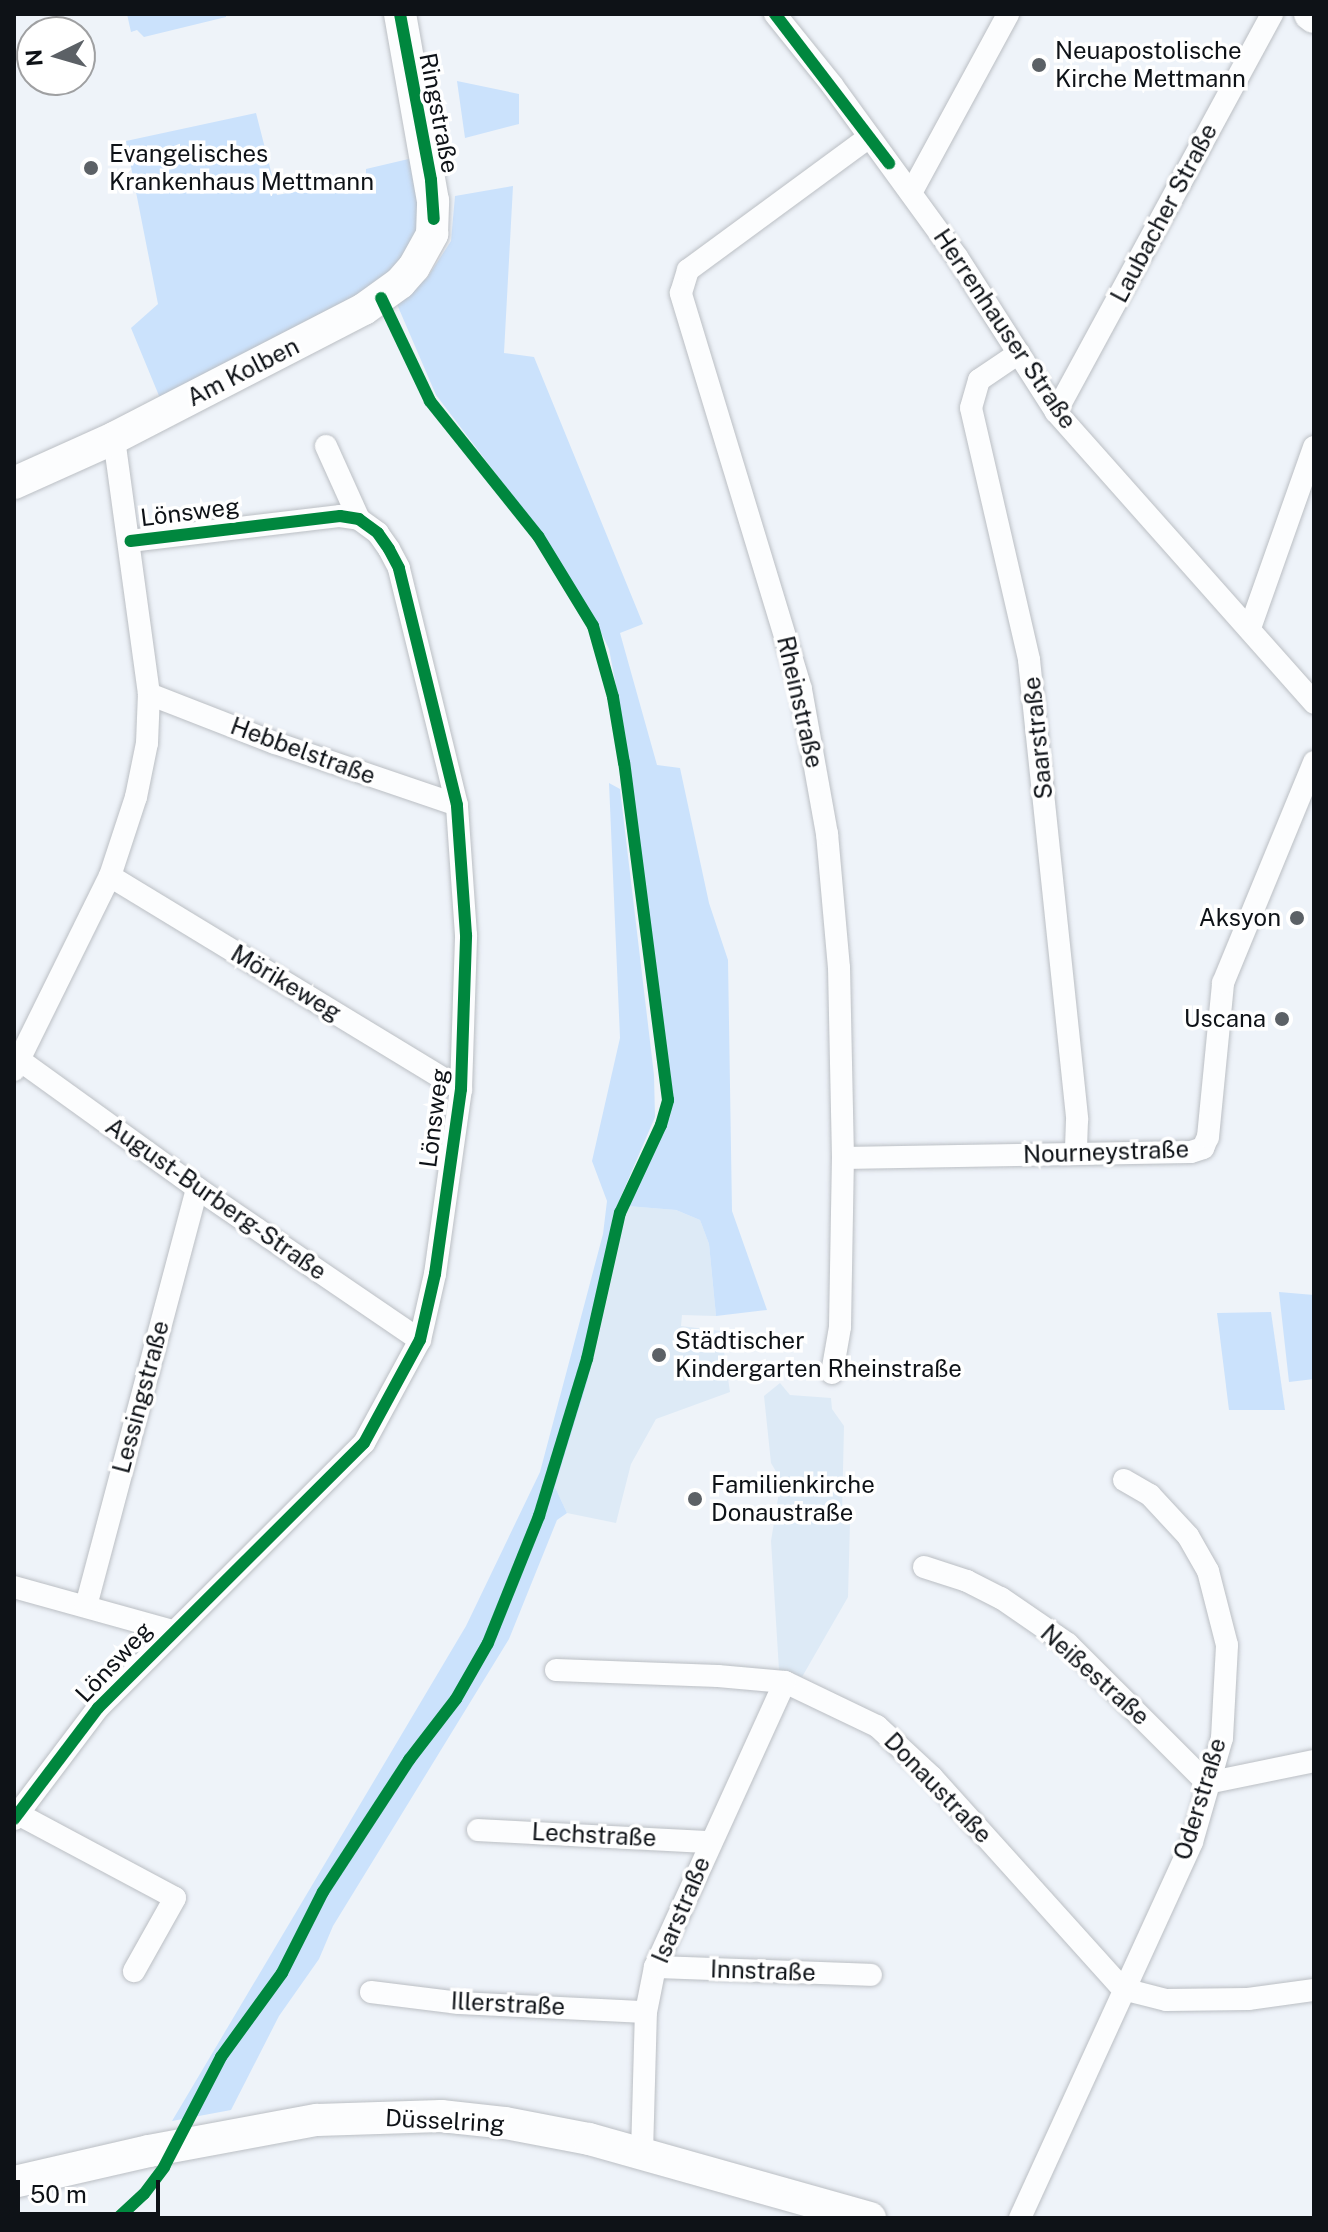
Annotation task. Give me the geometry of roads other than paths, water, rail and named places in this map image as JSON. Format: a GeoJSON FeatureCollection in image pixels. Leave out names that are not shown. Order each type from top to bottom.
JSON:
{"type":"FeatureCollection","features":[{"type":"Feature","properties":{"kind":"street","name":"Ringstraße"},"geometry":{"type":"LineString","coordinates":[[400,14],[431,180],[434,219]]}},
{"type":"Feature","properties":{"kind":"street","name":"Herrenhauser Straße"},"geometry":{"type":"LineString","coordinates":[[775,14],[911,193],[987,300],[1056,412],[1314,703]]}},
{"type":"Feature","properties":{"kind":"street"},"geometry":{"type":"LineString","coordinates":[[911,193],[1008,14]]}},
{"type":"Feature","properties":{"kind":"street","name":"Laubacher Straße"},"geometry":{"type":"LineString","coordinates":[[1056,412],[1272,14]]}},
{"type":"Feature","properties":{"kind":"street","name":"Rheinstraße"},"geometry":{"type":"LineString","coordinates":[[832,1373],[840,1327],[843,1158],[836,928],[827,834],[801,689],[681,293],[688,270],[869,137]]}},
{"type":"Feature","properties":{"kind":"street","name":"Am Kolben"},"geometry":{"type":"LineString","coordinates":[[14,483],[114,438],[284,352],[381,298],[400,283],[426,250],[434,219]]}},
{"type":"Feature","properties":{"kind":"street","name":"Saarstraße"},"geometry":{"type":"LineString","coordinates":[[1019,353],[979,380],[971,408],[1029,660],[1077,1120],[1076,1152]]}},
{"type":"Feature","properties":{"kind":"street","name":"Lönsweg"},"geometry":{"type":"LineString","coordinates":[[114,438],[130,541],[325,516],[359,519]]}},
{"type":"Feature","properties":{"kind":"street","name":"Lönsweg"},"geometry":{"type":"LineString","coordinates":[[16,1816],[98,1708],[364,1443],[420,1340],[435,1274],[461,1089],[466,935],[457,805],[399,568],[378,533],[359,519],[326,446]]}},
{"type":"Feature","properties":{"kind":"street"},"geometry":{"type":"LineString","coordinates":[[1250,628],[1314,447]]}},
{"type":"Feature","properties":{"kind":"street"},"geometry":{"type":"LineString","coordinates":[[16,1062],[110,876],[136,797],[147,743],[149,694],[130,541]]}},
{"type":"Feature","properties":{"kind":"street","name":"Hebbelstraße"},"geometry":{"type":"LineString","coordinates":[[149,694],[275,743],[457,805]]}},
{"type":"Feature","properties":{"kind":"street","name":"Nourneystraße"},"geometry":{"type":"LineString","coordinates":[[843,1158],[1191,1152],[1203,1148],[1208,1137],[1223,983],[1314,762]]}},
{"type":"Feature","properties":{"kind":"street","name":"Mörikeweg"},"geometry":{"type":"LineString","coordinates":[[110,876],[461,1089]]}},
{"type":"Feature","properties":{"kind":"street","name":"August-Burberg-Straße"},"geometry":{"type":"LineString","coordinates":[[16,1062],[420,1340]]}},
{"type":"Feature","properties":{"kind":"street","name":"Lessingstraße"},"geometry":{"type":"LineString","coordinates":[[86,1606],[197,1188]]}},
{"type":"Feature","properties":{"kind":"street","name":"Oderstraße"},"geometry":{"type":"LineString","coordinates":[[1020,2218],[1192,1842],[1222,1738],[1227,1645],[1208,1571],[1188,1536],[1150,1495],[1124,1480]]}},
{"type":"Feature","properties":{"kind":"street","name":"Neißestraße"},"geometry":{"type":"LineString","coordinates":[[924,1567],[967,1581],[1001,1598],[1068,1644],[1207,1783]]}},
{"type":"Feature","properties":{"kind":"street"},"geometry":{"type":"LineString","coordinates":[[14,1587],[173,1631]]}},
{"type":"Feature","properties":{"kind":"street","name":"Donaustraße"},"geometry":{"type":"LineString","coordinates":[[556,1670],[718,1676],[785,1682],[877,1726],[932,1777],[1123,1989]]}},
{"type":"Feature","properties":{"kind":"street","name":"Isarstraße"},"geometry":{"type":"LineString","coordinates":[[642,2153],[646,2012],[655,1967],[785,1682]]}},
{"type":"Feature","properties":{"kind":"street"},"geometry":{"type":"LineString","coordinates":[[1207,1783],[1314,1761]]}},
{"type":"Feature","properties":{"kind":"street"},"geometry":{"type":"LineString","coordinates":[[16,1816],[175,1898],[134,1971]]}},
{"type":"Feature","properties":{"kind":"street","name":"Lechstraße"},"geometry":{"type":"LineString","coordinates":[[478,1830],[710,1842]]}},
{"type":"Feature","properties":{"kind":"street","name":"Innstraße"},"geometry":{"type":"LineString","coordinates":[[655,1967],[871,1975]]}},
{"type":"Feature","properties":{"kind":"street"},"geometry":{"type":"LineString","coordinates":[[1123,1989],[1166,2000],[1248,1999],[1314,1990]]}},
{"type":"Feature","properties":{"kind":"street","name":"Illerstraße"},"geometry":{"type":"LineString","coordinates":[[371,1992],[459,2003],[646,2012]]}},
{"type":"Feature","properties":{"kind":"street","name":"Düsselring"},"geometry":{"type":"LineString","coordinates":[[14,2182],[217,2137],[317,2120],[441,2116],[505,2123],[642,2153],[870,2218]]}},
{"type":"Feature","properties":{"kind":"place","name":"Neuapostolische Kirche Mettmann"},"geometry":{"type":"Point","coordinates":[1039,65]}},
{"type":"Feature","properties":{"kind":"place","name":"Evangelisches Krankenhaus Mettmann"},"geometry":{"type":"Point","coordinates":[91,168]}},
{"type":"Feature","properties":{"kind":"place","name":"Aksyon"},"geometry":{"type":"Point","coordinates":[1297,918]}},
{"type":"Feature","properties":{"kind":"place","name":"Uscana"},"geometry":{"type":"Point","coordinates":[1282,1019]}},
{"type":"Feature","properties":{"kind":"place","name":"Städtischer Kindergarten Rheinstraße"},"geometry":{"type":"Point","coordinates":[659,1355]}},
{"type":"Feature","properties":{"kind":"place","name":"Familienkirche Donaustraße"},"geometry":{"type":"Point","coordinates":[695,1499]}}]}
